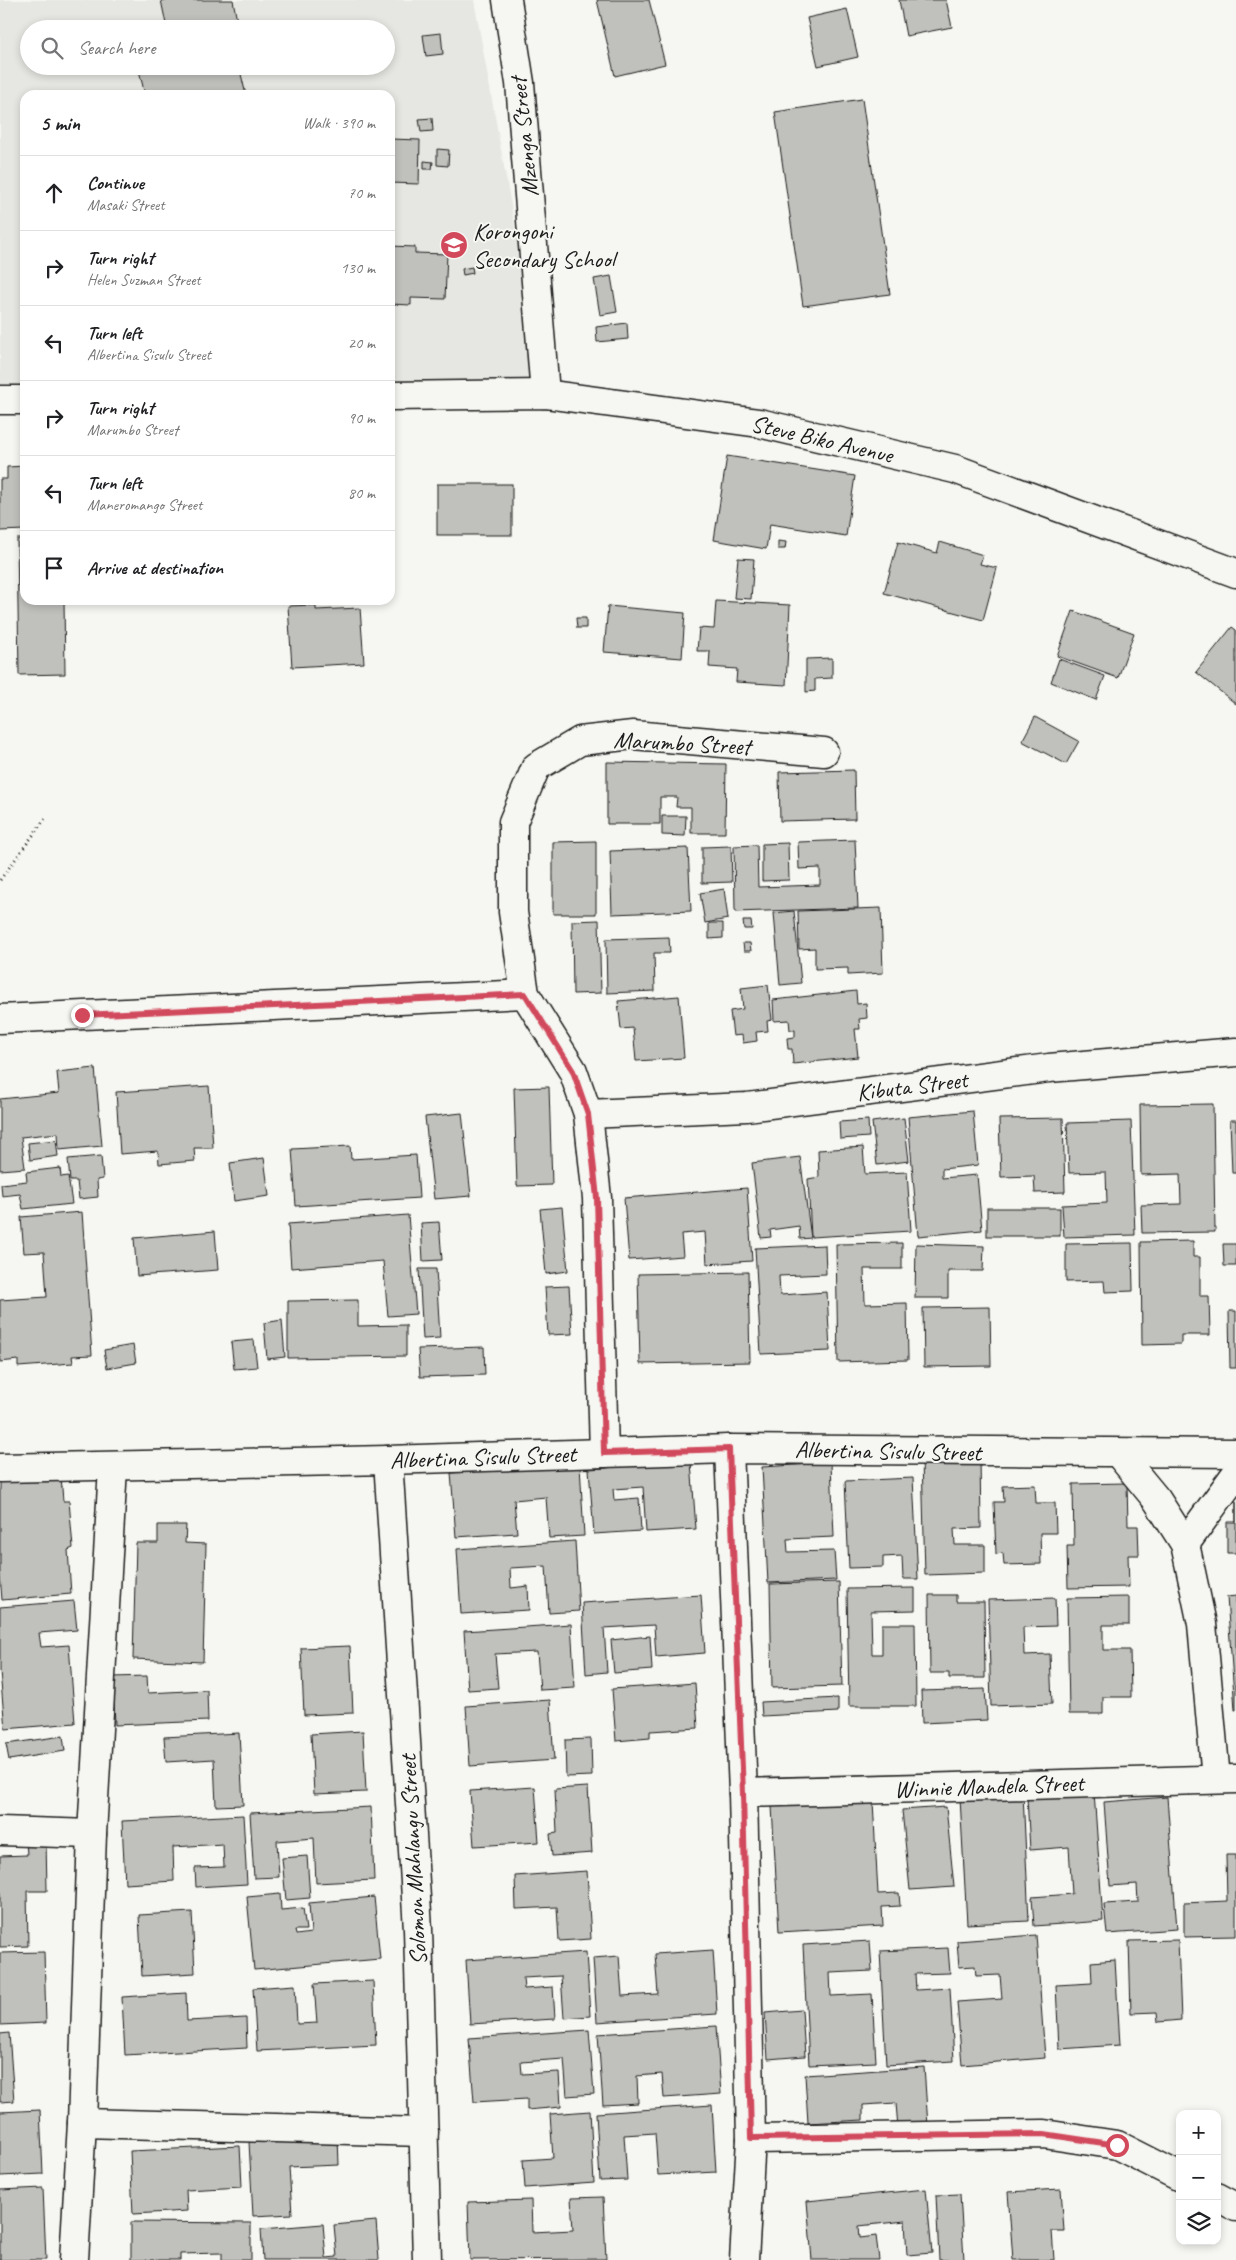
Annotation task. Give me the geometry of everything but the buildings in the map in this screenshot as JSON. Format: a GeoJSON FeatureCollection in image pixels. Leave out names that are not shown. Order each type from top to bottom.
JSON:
{"type":"FeatureCollection","features":[{"type":"Feature","properties":{"kind":"street","name":"Mzenga Street"},"geometry":{"type":"LineString","coordinates":[[507,0],[520,83],[545,394]]}},
{"type":"Feature","properties":{"kind":"street","name":"Steve Biko Avenue"},"geometry":{"type":"LineString","coordinates":[[395,396],[545,394],[759,423],[955,469],[1236,573]]}},
{"type":"Feature","properties":{"kind":"street"},"geometry":{"type":"LineString","coordinates":[[0,400],[20,400]]}},
{"type":"Feature","properties":{"kind":"street","name":"Marumbo Street"},"geometry":{"type":"LineString","coordinates":[[604,1453],[597,1198],[588,1114],[573,1071],[525,994],[513,912],[512,822],[536,766],[580,741],[633,735],[824,752]]}},
{"type":"Feature","properties":{"kind":"street"},"geometry":{"type":"LineString","coordinates":[[0,1019],[525,994]]}},
{"type":"Feature","properties":{"kind":"street","name":"Kibuta Street"},"geometry":{"type":"LineString","coordinates":[[588,1114],[747,1107],[1049,1068],[1236,1052]]}},
{"type":"Feature","properties":{"kind":"street"},"geometry":{"type":"LineString","coordinates":[[729,1449],[743,1793],[751,2138],[744,2260]]}},
{"type":"Feature","properties":{"kind":"street","name":"Albertina Sisulu Street"},"geometry":{"type":"LineString","coordinates":[[0,1468],[388,1460],[729,1449],[1119,1454],[1236,1453]]}},
{"type":"Feature","properties":{"kind":"street"},"geometry":{"type":"LineString","coordinates":[[1119,1454],[1157,1500],[1185,1544],[1202,1624],[1226,1779]]}},
{"type":"Feature","properties":{"kind":"street","name":"Solomon Mahlangu Street"},"geometry":{"type":"LineString","coordinates":[[388,1460],[418,1928],[428,2260]]}},
{"type":"Feature","properties":{"kind":"street"},"geometry":{"type":"LineString","coordinates":[[74,2260],[82,2123],[92,1834],[113,1466]]}},
{"type":"Feature","properties":{"kind":"street"},"geometry":{"type":"LineString","coordinates":[[1185,1544],[1236,1474]]}},
{"type":"Feature","properties":{"kind":"street","name":"Winnie Mandela Street"},"geometry":{"type":"LineString","coordinates":[[743,1793],[1226,1779]]}},
{"type":"Feature","properties":{"kind":"street"},"geometry":{"type":"LineString","coordinates":[[0,1832],[92,1834]]}},
{"type":"Feature","properties":{"kind":"street"},"geometry":{"type":"LineString","coordinates":[[82,2123],[424,2132]]}},
{"type":"Feature","properties":{"kind":"street"},"geometry":{"type":"LineString","coordinates":[[751,2138],[1044,2134],[1117,2145],[1176,2175]]}},
{"type":"Feature","properties":{"kind":"street"},"geometry":{"type":"LineString","coordinates":[[1221,2199],[1236,2208]]}},
{"type":"Feature","properties":{"kind":"path"},"geometry":{"type":"LineString","coordinates":[[0,880],[45,819]]}},
{"type":"Feature","properties":{"kind":"shaded area","name":"Korongoni Secondary School"},"geometry":{"type":"Polygon","coordinates":[[[0,0],[474,0],[545,394],[395,396],[395,90],[20,90],[20,399],[0,400],[0,0]]]}},
{"type":"Feature","properties":{"kind":"place","name":"Korongoni Secondary School"},"geometry":{"type":"Point","coordinates":[454,245]}},
{"type":"Feature","properties":{"kind":"route"},"geometry":{"type":"LineString","coordinates":[[82,1015],[525,994],[573,1071],[588,1114],[597,1198],[604,1453],[729,1449],[743,1793],[751,2138],[1044,2134],[1117,2145]]}}]}
